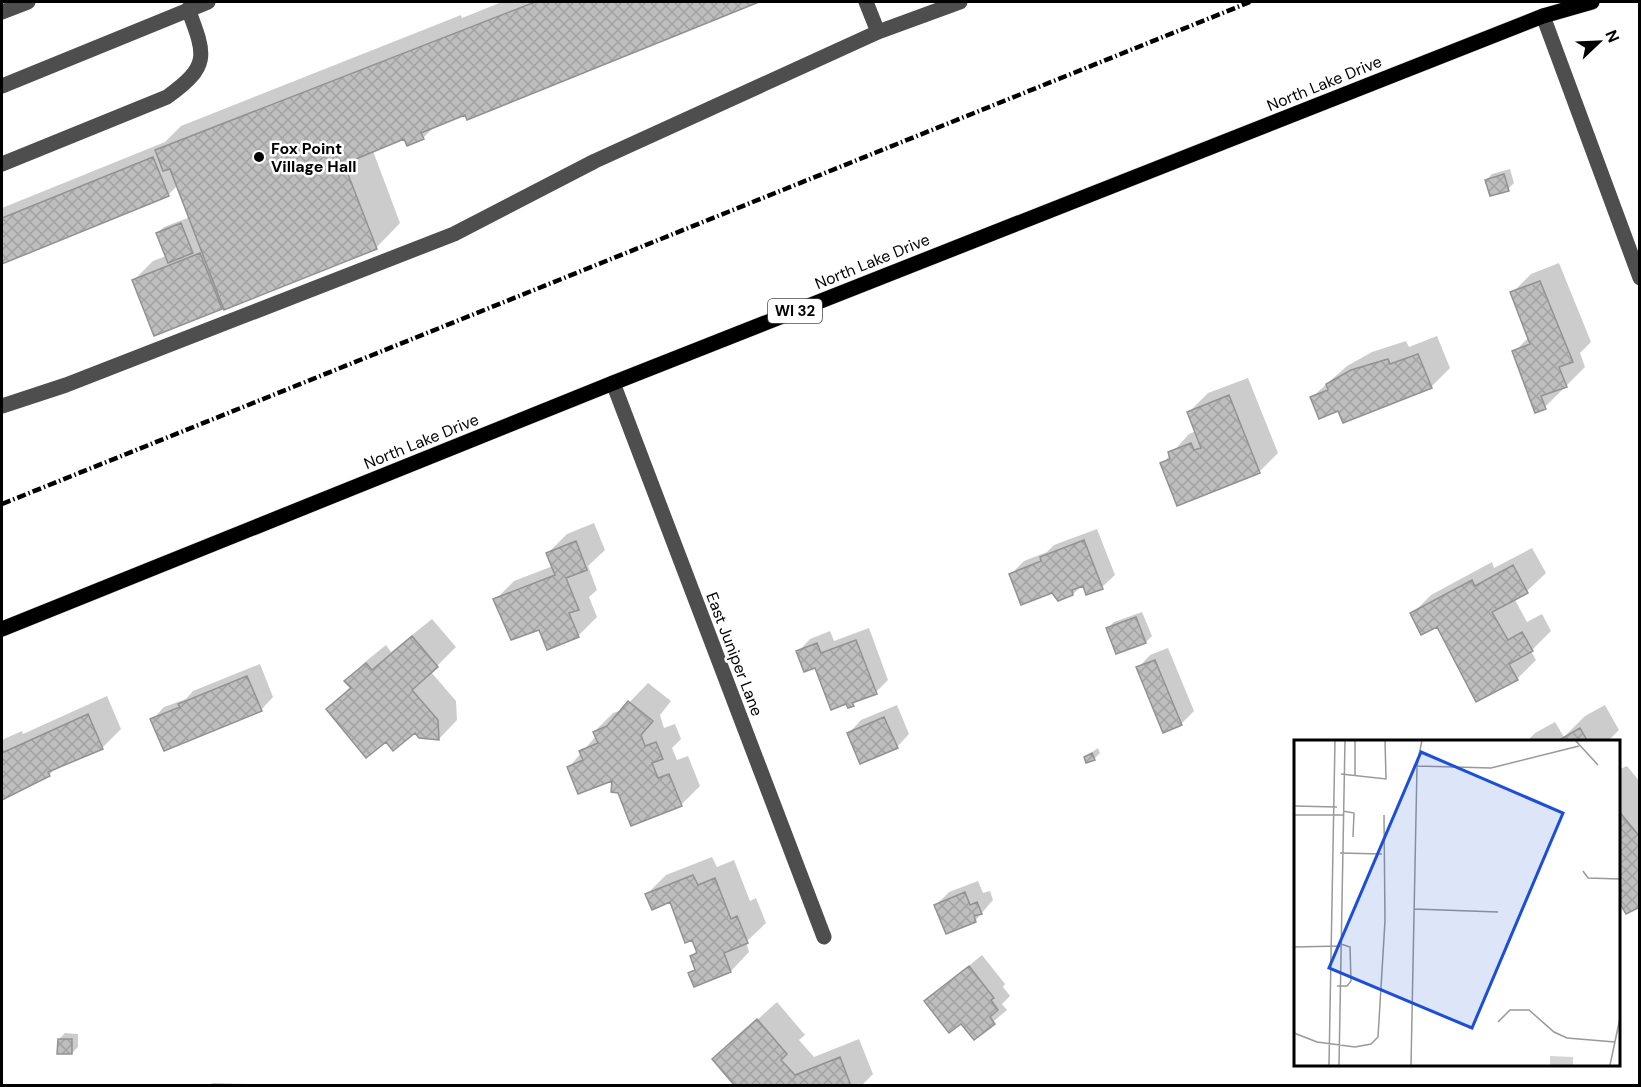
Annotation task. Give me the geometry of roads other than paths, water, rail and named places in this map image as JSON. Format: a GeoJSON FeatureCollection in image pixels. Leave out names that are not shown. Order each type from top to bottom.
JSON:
{"type":"FeatureCollection","features":[{"type":"Feature","properties":{"kind":"main road","name":"North Lake Drive"},"geometry":{"type":"LineString","coordinates":[[2,629],[613,383],[1544,16],[1592,2]]}},
{"type":"Feature","properties":{"kind":"street"},"geometry":{"type":"LineString","coordinates":[[2,12],[28,2]]}},
{"type":"Feature","properties":{"kind":"street"},"geometry":{"type":"LineString","coordinates":[[2,86],[170,8],[188,9],[208,2]]}},
{"type":"Feature","properties":{"kind":"street"},"geometry":{"type":"LineString","coordinates":[[866,2],[878,32]]}},
{"type":"Feature","properties":{"kind":"street"},"geometry":{"type":"LineString","coordinates":[[2,406],[66,385],[454,234],[596,161],[878,32],[960,2]]}},
{"type":"Feature","properties":{"kind":"street"},"geometry":{"type":"LineString","coordinates":[[2,164],[167,97],[189,81],[200,65],[201,44],[188,9]]}},
{"type":"Feature","properties":{"kind":"street"},"geometry":{"type":"LineString","coordinates":[[1544,16],[1640,278]]}},
{"type":"Feature","properties":{"kind":"street","name":"East Juniper Lane"},"geometry":{"type":"LineString","coordinates":[[613,383],[824,937]]}},
{"type":"Feature","properties":{"kind":"railway"},"geometry":{"type":"LineString","coordinates":[[2,504],[1250,2]]}},
{"type":"Feature","properties":{"kind":"place","name":"Fox Point Village Hall"},"geometry":{"type":"Point","coordinates":[259,157]}}]}
